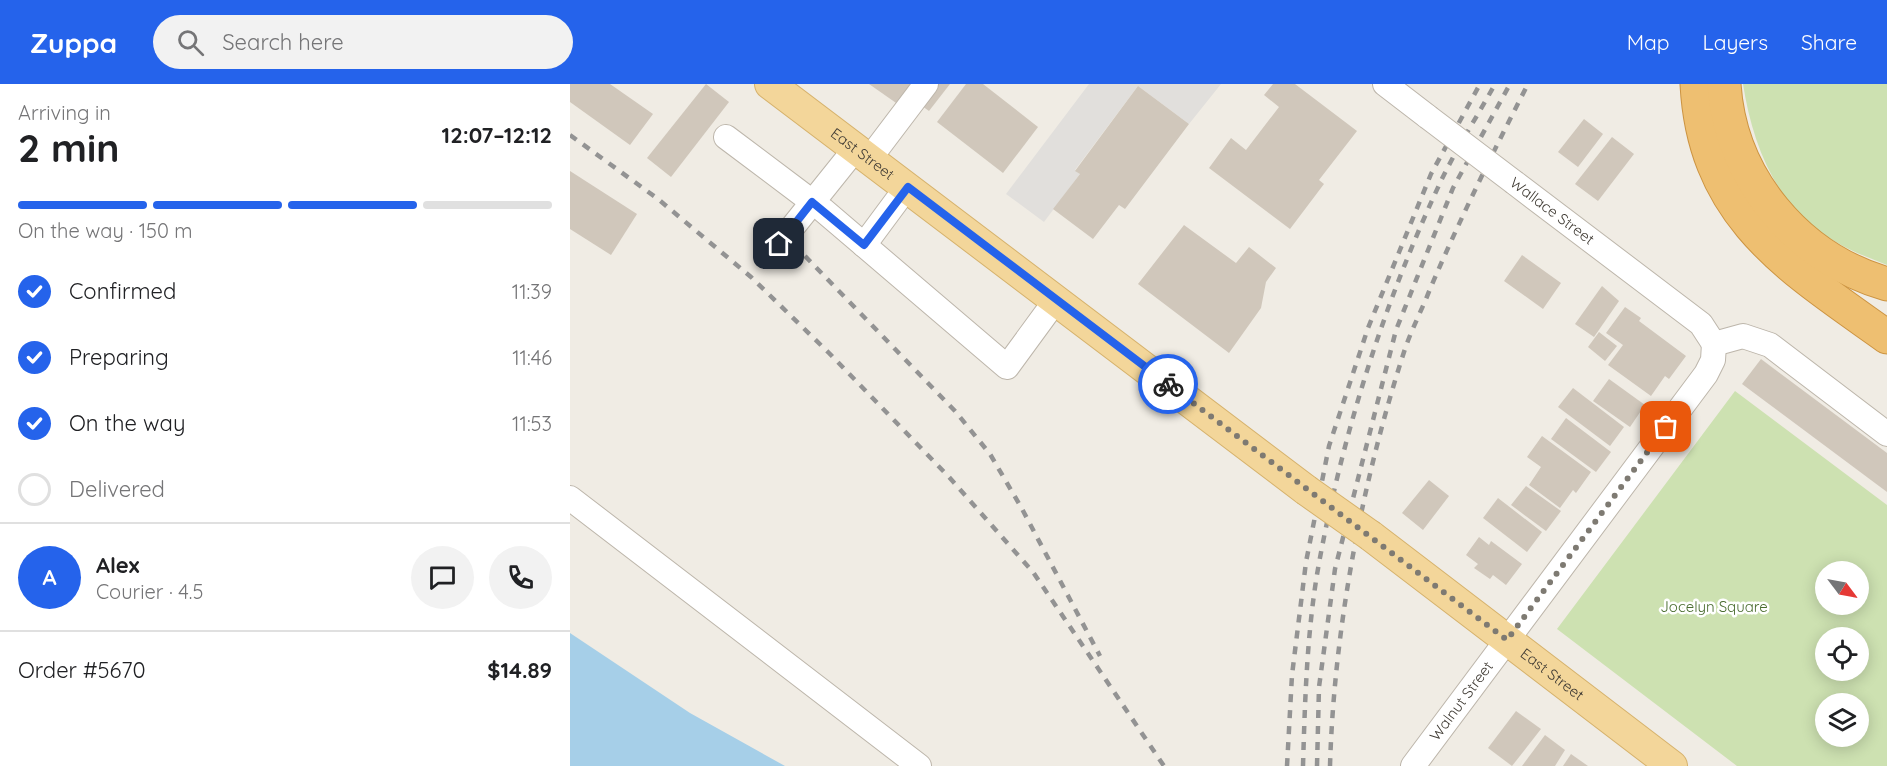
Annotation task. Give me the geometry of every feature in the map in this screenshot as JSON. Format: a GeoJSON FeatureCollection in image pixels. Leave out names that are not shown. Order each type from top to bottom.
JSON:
{"type":"FeatureCollection","features":[{"type":"Feature","properties":{"kind":"highway"},"geometry":{"type":"LineString","coordinates":[[1697,84],[1701,121],[1712,159],[1733,204],[1748,224],[1777,256],[1887,337]]}},
{"type":"Feature","properties":{"kind":"highway"},"geometry":{"type":"LineString","coordinates":[[1724,84],[1728,118],[1738,149],[1754,182],[1774,211],[1797,236],[1824,256],[1852,271],[1887,284]]}},
{"type":"Feature","properties":{"kind":"main road","name":"East Street"},"geometry":{"type":"LineString","coordinates":[[770,84],[1306,490],[1371,536],[1672,766]]}},
{"type":"Feature","properties":{"kind":"street"},"geometry":{"type":"LineString","coordinates":[[779,244],[812,202],[863,153],[926,84]]}},
{"type":"Feature","properties":{"kind":"street","name":"Wallace Street"},"geometry":{"type":"LineString","coordinates":[[1384,84],[1701,324],[1714,344]]}},
{"type":"Feature","properties":{"kind":"street"},"geometry":{"type":"LineString","coordinates":[[726,137],[812,202],[1007,367],[1056,300]]}},
{"type":"Feature","properties":{"kind":"street"},"geometry":{"type":"LineString","coordinates":[[864,245],[908,187]]}},
{"type":"Feature","properties":{"kind":"street"},"geometry":{"type":"LineString","coordinates":[[1714,344],[1743,336],[1770,345],[1887,434]]}},
{"type":"Feature","properties":{"kind":"street","name":"Walnut Street"},"geometry":{"type":"LineString","coordinates":[[1413,766],[1707,374],[1713,360],[1714,344]]}},
{"type":"Feature","properties":{"kind":"street"},"geometry":{"type":"LineString","coordinates":[[570,498],[919,766]]}},
{"type":"Feature","properties":{"kind":"green space"},"geometry":{"type":"Polygon","coordinates":[[[1743,84],[1887,84],[1887,265],[1848,249],[1815,228],[1783,194],[1761,153],[1753,131],[1743,84]]]}},
{"type":"Feature","properties":{"kind":"green space","name":"Jocelyn Square"},"geometry":{"type":"Polygon","coordinates":[[[1735,391],[1887,505],[1887,766],[1737,766],[1557,629],[1735,391]]]}},
{"type":"Feature","properties":{"kind":"shaded area"},"geometry":{"type":"Polygon","coordinates":[[[1089,84],[1221,84],[1189,124],[1138,86],[1075,170],[1080,174],[1044,222],[1006,194],[1089,84]]]}},
{"type":"Feature","properties":{"kind":"water"},"geometry":{"type":"Polygon","coordinates":[[[570,633],[690,713],[785,766],[570,766],[570,633]]]}},
{"type":"Feature","properties":{"kind":"building"},"geometry":{"type":"Polygon","coordinates":[[[570,84],[610,84],[653,114],[630,145],[570,102],[570,84]]]}},
{"type":"Feature","properties":{"kind":"building"},"geometry":{"type":"Polygon","coordinates":[[[706,84],[729,102],[671,177],[647,158],[706,84]]]}},
{"type":"Feature","properties":{"kind":"building"},"geometry":{"type":"Polygon","coordinates":[[[869,84],[914,84],[899,105],[869,84]]]}},
{"type":"Feature","properties":{"kind":"building"},"geometry":{"type":"Polygon","coordinates":[[[939,84],[950,84],[929,111],[922,106],[939,84]]]}},
{"type":"Feature","properties":{"kind":"building"},"geometry":{"type":"Polygon","coordinates":[[[966,84],[983,84],[1038,127],[1003,173],[937,122],[966,84]]]}},
{"type":"Feature","properties":{"kind":"building"},"geometry":{"type":"Polygon","coordinates":[[[1273,84],[1295,84],[1357,131],[1319,180],[1324,184],[1290,229],[1209,168],[1231,138],[1246,150],[1279,107],[1264,95],[1273,84]]]}},
{"type":"Feature","properties":{"kind":"building"},"geometry":{"type":"Polygon","coordinates":[[[1138,86],[1189,124],[1125,209],[1119,205],[1093,239],[1053,209],[1080,174],[1075,171],[1138,86]]]}},
{"type":"Feature","properties":{"kind":"building"},"geometry":{"type":"Polygon","coordinates":[[[1584,119],[1603,134],[1578,167],[1558,152],[1584,119]]]}},
{"type":"Feature","properties":{"kind":"building"},"geometry":{"type":"Polygon","coordinates":[[[1612,137],[1634,154],[1598,201],[1575,184],[1612,137]]]}},
{"type":"Feature","properties":{"kind":"building"},"geometry":{"type":"Polygon","coordinates":[[[570,171],[637,214],[611,255],[570,229],[570,171]]]}},
{"type":"Feature","properties":{"kind":"building"},"geometry":{"type":"Polygon","coordinates":[[[1184,225],[1236,263],[1249,247],[1276,268],[1266,282],[1261,308],[1229,353],[1138,284],[1184,225]]]}},
{"type":"Feature","properties":{"kind":"building"},"geometry":{"type":"Polygon","coordinates":[[[1522,255],[1561,283],[1543,309],[1504,281],[1522,255]]]}},
{"type":"Feature","properties":{"kind":"building"},"geometry":{"type":"Polygon","coordinates":[[[1602,286],[1619,301],[1594,337],[1575,324],[1602,286]]]}},
{"type":"Feature","properties":{"kind":"building"},"geometry":{"type":"Polygon","coordinates":[[[1625,307],[1641,318],[1639,321],[1686,356],[1669,379],[1665,376],[1651,396],[1608,365],[1623,345],[1606,333],[1625,307]]]}},
{"type":"Feature","properties":{"kind":"building"},"geometry":{"type":"Polygon","coordinates":[[[1599,332],[1617,346],[1605,361],[1588,347],[1599,332]]]}},
{"type":"Feature","properties":{"kind":"building"},"geometry":{"type":"Polygon","coordinates":[[[1761,359],[1887,453],[1887,492],[1742,384],[1761,359]]]}},
{"type":"Feature","properties":{"kind":"building"},"geometry":{"type":"Polygon","coordinates":[[[1609,379],[1645,405],[1630,427],[1593,401],[1609,379]]]}},
{"type":"Feature","properties":{"kind":"building"},"geometry":{"type":"Polygon","coordinates":[[[1573,388],[1624,427],[1610,446],[1558,407],[1573,388]]]}},
{"type":"Feature","properties":{"kind":"building"},"geometry":{"type":"Polygon","coordinates":[[[1566,418],[1611,452],[1596,472],[1551,439],[1566,418]]]}},
{"type":"Feature","properties":{"kind":"building"},"geometry":{"type":"Polygon","coordinates":[[[1542,436],[1591,472],[1576,493],[1573,490],[1560,508],[1529,485],[1541,467],[1527,457],[1542,436]]]}},
{"type":"Feature","properties":{"kind":"building"},"geometry":{"type":"Polygon","coordinates":[[[1429,480],[1449,496],[1423,530],[1402,513],[1429,480]]]}},
{"type":"Feature","properties":{"kind":"building"},"geometry":{"type":"Polygon","coordinates":[[[1526,486],[1561,511],[1546,531],[1511,505],[1526,486]]]}},
{"type":"Feature","properties":{"kind":"building"},"geometry":{"type":"Polygon","coordinates":[[[1498,498],[1542,532],[1527,552],[1483,518],[1498,498]]]}},
{"type":"Feature","properties":{"kind":"building"},"geometry":{"type":"Polygon","coordinates":[[[1479,537],[1489,545],[1491,541],[1522,564],[1506,585],[1493,575],[1490,579],[1474,568],[1478,564],[1466,555],[1479,537]]]}},
{"type":"Feature","properties":{"kind":"building"},"geometry":{"type":"Polygon","coordinates":[[[1516,711],[1541,729],[1512,766],[1488,748],[1516,711]]]}},
{"type":"Feature","properties":{"kind":"building"},"geometry":{"type":"Polygon","coordinates":[[[1545,735],[1565,750],[1555,766],[1522,766],[1545,735]]]}},
{"type":"Feature","properties":{"kind":"building"},"geometry":{"type":"Polygon","coordinates":[[[1571,754],[1588,766],[1563,766],[1571,754]]]}},
{"type":"Feature","properties":{"kind":"railway"},"geometry":{"type":"LineString","coordinates":[[1287,766],[1292,675],[1306,562],[1329,446],[1368,328],[1431,174],[1480,84]]}},
{"type":"Feature","properties":{"kind":"railway"},"geometry":{"type":"LineString","coordinates":[[1303,766],[1307,664],[1315,588],[1329,514],[1353,417],[1383,322],[1420,228],[1446,170],[1495,84]]}},
{"type":"Feature","properties":{"kind":"railway"},"geometry":{"type":"LineString","coordinates":[[1317,766],[1319,687],[1335,569],[1396,330],[1453,188],[1510,84]]}},
{"type":"Feature","properties":{"kind":"railway"},"geometry":{"type":"LineString","coordinates":[[1330,766],[1337,662],[1344,609],[1363,504],[1389,401],[1407,344],[1441,263],[1528,84]]}},
{"type":"Feature","properties":{"kind":"railway"},"geometry":{"type":"LineString","coordinates":[[570,135],[658,199],[751,277],[829,353],[949,477],[1033,572],[1164,766]]}},
{"type":"Feature","properties":{"kind":"railway"},"geometry":{"type":"LineString","coordinates":[[805,256],[955,411],[990,454],[1021,507],[1100,656]]}},
{"type":"Feature","properties":{"kind":"way so far"},"geometry":{"type":"LineString","coordinates":[[1168,384],[1507,640],[1666,427]]}},
{"type":"Feature","properties":{"kind":"route"},"geometry":{"type":"LineString","coordinates":[[779,244],[812,202],[864,245],[908,187],[1168,384]]}}]}
